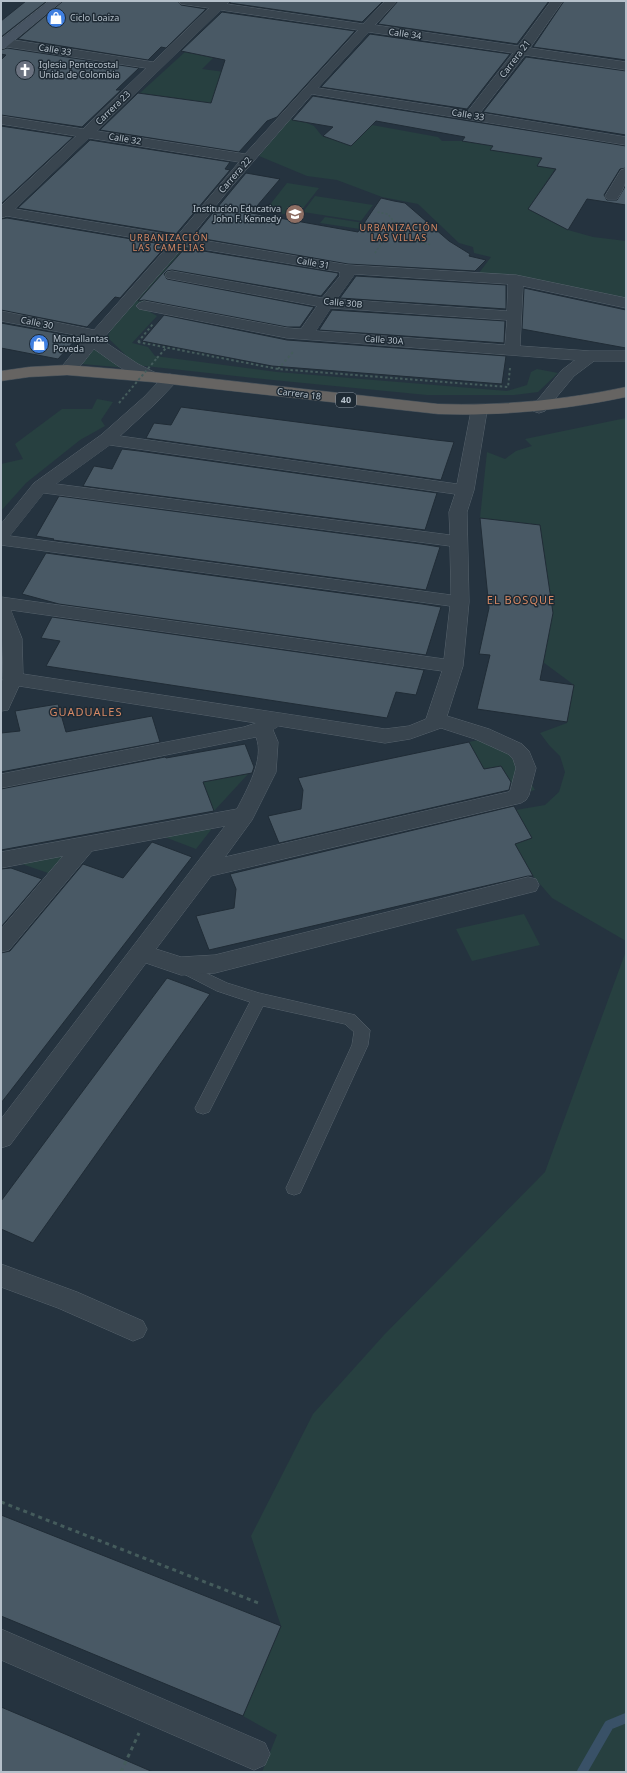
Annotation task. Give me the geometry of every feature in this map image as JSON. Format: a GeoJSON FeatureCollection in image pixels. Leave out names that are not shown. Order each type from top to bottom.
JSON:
{"type":"FeatureCollection","features":[{"type":"Feature","properties":{"kind":"highway","name":"40"},"geometry":{"type":"LineString","coordinates":[[1,376],[29,372],[66,370]]}},
{"type":"Feature","properties":{"kind":"highway","name":"Carrera 18"},"geometry":{"type":"LineString","coordinates":[[66,370],[152,377],[438,409],[480,411],[539,408],[626,392]]}},
{"type":"Feature","properties":{"kind":"main road"},"geometry":{"type":"LineString","coordinates":[[2,43],[56,1]]}},
{"type":"Feature","properties":{"kind":"street","name":"Calle 34"},"geometry":{"type":"LineString","coordinates":[[185,1],[221,3],[366,28],[626,66]]}},
{"type":"Feature","properties":{"kind":"street","name":"Carrera 22"},"geometry":{"type":"LineString","coordinates":[[66,370],[181,240],[248,159],[391,1]]}},
{"type":"Feature","properties":{"kind":"street","name":"Carrera 21"},"geometry":{"type":"LineString","coordinates":[[471,115],[522,50],[557,1]]}},
{"type":"Feature","properties":{"kind":"street","name":"Carrera 23"},"geometry":{"type":"LineString","coordinates":[[2,212],[87,133],[221,3]]}},
{"type":"Feature","properties":{"kind":"street","name":"Calle 33"},"geometry":{"type":"LineString","coordinates":[[2,43],[156,66]]}},
{"type":"Feature","properties":{"kind":"street","name":"Calle 33"},"geometry":{"type":"LineString","coordinates":[[309,90],[626,141]]}},
{"type":"Feature","properties":{"kind":"street","name":"Calle 32"},"geometry":{"type":"LineString","coordinates":[[1,120],[248,159]]}},
{"type":"Feature","properties":{"kind":"street"},"geometry":{"type":"LineString","coordinates":[[612,196],[626,173]]}},
{"type":"Feature","properties":{"kind":"street","name":"Calle 31"},"geometry":{"type":"LineString","coordinates":[[2,212],[356,269],[516,280],[626,303]]}},
{"type":"Feature","properties":{"kind":"street"},"geometry":{"type":"LineString","coordinates":[[306,334],[326,302],[347,276],[356,269]]}},
{"type":"Feature","properties":{"kind":"street","name":"Calle 30B"},"geometry":{"type":"LineString","coordinates":[[172,275],[326,302],[516,316]]}},
{"type":"Feature","properties":{"kind":"street"},"geometry":{"type":"LineString","coordinates":[[512,349],[516,316],[516,280]]}},
{"type":"Feature","properties":{"kind":"street","name":"Calle 30A"},"geometry":{"type":"LineString","coordinates":[[144,306],[287,333],[590,356],[626,356]]}},
{"type":"Feature","properties":{"kind":"street","name":"Calle 30"},"geometry":{"type":"LineString","coordinates":[[1,316],[94,337],[132,367],[152,377]]}},
{"type":"Feature","properties":{"kind":"street"},"geometry":{"type":"LineString","coordinates":[[539,408],[568,373],[590,356]]}},
{"type":"Feature","properties":{"kind":"street"},"geometry":{"type":"LineString","coordinates":[[1,536],[40,487],[107,439],[150,400],[170,379]]}},
{"type":"Feature","properties":{"kind":"street"},"geometry":{"type":"LineString","coordinates":[[13,679],[268,724],[385,736],[405,734],[422,730],[435,723],[453,666],[460,602],[458,512],[465,490],[480,411]]}},
{"type":"Feature","properties":{"kind":"street"},"geometry":{"type":"LineString","coordinates":[[107,439],[465,490]]}},
{"type":"Feature","properties":{"kind":"street"},"geometry":{"type":"LineString","coordinates":[[40,487],[458,542]]}},
{"type":"Feature","properties":{"kind":"street"},"geometry":{"type":"LineString","coordinates":[[1,540],[460,602]]}},
{"type":"Feature","properties":{"kind":"street"},"geometry":{"type":"LineString","coordinates":[[1,603],[453,666]]}},
{"type":"Feature","properties":{"kind":"street"},"geometry":{"type":"LineString","coordinates":[[1,608],[12,639],[13,679],[2,698],[1,705]]}},
{"type":"Feature","properties":{"kind":"street"},"geometry":{"type":"LineString","coordinates":[[203,870],[514,798],[520,795],[526,768],[522,756],[515,749],[482,734],[437,720]]}},
{"type":"Feature","properties":{"kind":"street"},"geometry":{"type":"LineString","coordinates":[[1,781],[246,733],[268,724]]}},
{"type":"Feature","properties":{"kind":"street"},"geometry":{"type":"LineString","coordinates":[[1,1138],[245,815],[266,772],[268,724]]}},
{"type":"Feature","properties":{"kind":"street"},"geometry":{"type":"LineString","coordinates":[[1,860],[245,815]]}},
{"type":"Feature","properties":{"kind":"street"},"geometry":{"type":"LineString","coordinates":[[1,944],[85,844]]}},
{"type":"Feature","properties":{"kind":"street"},"geometry":{"type":"LineString","coordinates":[[141,953],[180,966],[214,964],[528,885]]}},
{"type":"Feature","properties":{"kind":"street"},"geometry":{"type":"LineString","coordinates":[[1,1275],[43,1289],[92,1309],[133,1329]]}},
{"type":"Feature","properties":{"kind":"street"},"geometry":{"type":"LineString","coordinates":[[1,1644],[254,1754]]}},
{"type":"Feature","properties":{"kind":"lane"},"geometry":{"type":"LineString","coordinates":[[180,966],[222,987],[259,999],[350,1019],[362,1030],[360,1045],[294,1188]]}},
{"type":"Feature","properties":{"kind":"lane"},"geometry":{"type":"LineString","coordinates":[[203,1108],[259,999]]}},
{"type":"Feature","properties":{"kind":"path"},"geometry":{"type":"LineString","coordinates":[[376,212],[388,214],[395,223],[419,242]]}},
{"type":"Feature","properties":{"kind":"path"},"geometry":{"type":"LineString","coordinates":[[356,269],[388,235],[395,223]]}},
{"type":"Feature","properties":{"kind":"path"},"geometry":{"type":"LineString","coordinates":[[388,235],[432,245]]}},
{"type":"Feature","properties":{"kind":"path"},"geometry":{"type":"LineString","coordinates":[[138,342],[278,369],[508,387]]}},
{"type":"Feature","properties":{"kind":"path"},"geometry":{"type":"LineString","coordinates":[[119,403],[166,347]]}},
{"type":"Feature","properties":{"kind":"path"},"geometry":{"type":"LineString","coordinates":[[1,1502],[261,1604]]}},
{"type":"Feature","properties":{"kind":"path"},"geometry":{"type":"LineString","coordinates":[[121,1772],[150,1709]]}},
{"type":"Feature","properties":{"kind":"green space"},"geometry":{"type":"Polygon","coordinates":[[[185,52],[213,58],[202,69],[240,74],[239,114],[184,99],[140,93],[185,52]]]}},
{"type":"Feature","properties":{"kind":"green space"},"geometry":{"type":"Polygon","coordinates":[[[290,119],[314,126],[322,136],[331,139],[372,125],[438,137],[442,141],[462,141],[493,146],[490,150],[542,158],[537,166],[555,169],[528,209],[568,230],[593,237],[626,241],[626,298],[524,277],[479,273],[491,257],[474,253],[473,247],[459,243],[418,204],[382,197],[337,180],[307,176],[259,156],[290,119]]]}},
{"type":"Feature","properties":{"kind":"green space"},"geometry":{"type":"Polygon","coordinates":[[[287,183],[319,188],[297,216],[265,211],[287,183]]]}},
{"type":"Feature","properties":{"kind":"green space"},"geometry":{"type":"Polygon","coordinates":[[[315,196],[373,205],[361,221],[303,212],[315,196]]]}},
{"type":"Feature","properties":{"kind":"green space"},"geometry":{"type":"Polygon","coordinates":[[[325,217],[364,223],[360,229],[320,223],[325,217]]]}},
{"type":"Feature","properties":{"kind":"green space"},"geometry":{"type":"Polygon","coordinates":[[[183,247],[191,247],[141,307],[157,316],[132,343],[148,347],[155,356],[277,372],[507,391],[527,385],[531,372],[537,369],[558,373],[538,392],[514,395],[427,395],[136,365],[109,339],[108,336],[112,328],[183,247]]]}},
{"type":"Feature","properties":{"kind":"green space"},"geometry":{"type":"Polygon","coordinates":[[[96,347],[127,368],[82,364],[96,347]]]}},
{"type":"Feature","properties":{"kind":"green space"},"geometry":{"type":"Polygon","coordinates":[[[97,399],[113,402],[101,420],[105,426],[80,440],[26,483],[1,511],[1,464],[23,459],[15,444],[62,409],[92,409],[97,399]]]}},
{"type":"Feature","properties":{"kind":"green space"},"geometry":{"type":"Polygon","coordinates":[[[626,418],[626,941],[552,898],[533,876],[515,844],[532,838],[516,810],[545,805],[559,792],[565,772],[560,756],[540,733],[567,723],[574,685],[543,662],[551,602],[540,525],[480,518],[487,452],[505,459],[516,451],[532,446],[525,439],[626,418]]]}},
{"type":"Feature","properties":{"kind":"green space"},"geometry":{"type":"Polygon","coordinates":[[[502,735],[535,790],[518,794],[501,766],[484,769],[469,742],[502,735]]]}},
{"type":"Feature","properties":{"kind":"green space"},"geometry":{"type":"Polygon","coordinates":[[[249,773],[214,811],[203,782],[249,773]]]}},
{"type":"Feature","properties":{"kind":"green space"},"geometry":{"type":"Polygon","coordinates":[[[214,826],[196,849],[162,836],[214,826]]]}},
{"type":"Feature","properties":{"kind":"green space"},"geometry":{"type":"Polygon","coordinates":[[[66,854],[51,874],[19,863],[66,854]]]}},
{"type":"Feature","properties":{"kind":"green space"},"geometry":{"type":"Polygon","coordinates":[[[524,914],[540,945],[472,961],[456,929],[524,914]]]}},
{"type":"Feature","properties":{"kind":"green space"},"geometry":{"type":"Polygon","coordinates":[[[626,951],[626,1772],[262,1772],[277,1735],[243,1716],[281,1626],[251,1536],[313,1414],[384,1335],[545,1172],[626,951]]]}},
{"type":"Feature","properties":{"kind":"building"},"geometry":{"type":"Polygon","coordinates":[[[26,1],[47,1],[1,37],[1,21],[26,1]]]}},
{"type":"Feature","properties":{"kind":"building"},"geometry":{"type":"Polygon","coordinates":[[[63,1],[178,1],[181,5],[206,9],[166,48],[161,47],[148,60],[18,39],[63,1]]]}},
{"type":"Feature","properties":{"kind":"building"},"geometry":{"type":"Polygon","coordinates":[[[230,1],[383,1],[362,22],[230,3],[230,1]]]}},
{"type":"Feature","properties":{"kind":"building"},"geometry":{"type":"Polygon","coordinates":[[[398,1],[549,1],[517,44],[378,24],[398,1]]]}},
{"type":"Feature","properties":{"kind":"building"},"geometry":{"type":"Polygon","coordinates":[[[564,1],[626,1],[626,60],[533,47],[564,1]]]}},
{"type":"Feature","properties":{"kind":"building"},"geometry":{"type":"Polygon","coordinates":[[[222,12],[355,31],[277,117],[267,121],[239,152],[100,130],[138,93],[211,103],[225,60],[181,51],[222,12]]]}},
{"type":"Feature","properties":{"kind":"building"},"geometry":{"type":"Polygon","coordinates":[[[370,34],[510,54],[467,109],[321,87],[370,34]]]}},
{"type":"Feature","properties":{"kind":"building"},"geometry":{"type":"Polygon","coordinates":[[[7,48],[139,68],[116,90],[121,90],[82,127],[1,115],[1,60],[6,55],[1,54],[1,50],[7,48]]]}},
{"type":"Feature","properties":{"kind":"building"},"geometry":{"type":"Polygon","coordinates":[[[526,57],[626,71],[626,135],[483,112],[526,57]]]}},
{"type":"Feature","properties":{"kind":"building"},"geometry":{"type":"Polygon","coordinates":[[[313,96],[626,146],[626,168],[620,169],[604,195],[607,200],[617,200],[626,185],[626,205],[587,199],[568,230],[528,209],[556,169],[537,166],[542,158],[490,150],[493,146],[462,141],[465,137],[376,121],[351,146],[323,136],[333,127],[292,120],[313,96]]]}},
{"type":"Feature","properties":{"kind":"building"},"geometry":{"type":"Polygon","coordinates":[[[1,126],[73,137],[1,204],[1,126]]]}},
{"type":"Feature","properties":{"kind":"building"},"geometry":{"type":"Polygon","coordinates":[[[90,140],[230,162],[225,169],[230,170],[176,234],[18,208],[90,140]]]}},
{"type":"Feature","properties":{"kind":"building"},"geometry":{"type":"Polygon","coordinates":[[[246,173],[280,179],[251,213],[358,232],[381,198],[405,203],[449,241],[470,254],[469,256],[486,260],[475,271],[348,264],[193,237],[246,173]]]}},
{"type":"Feature","properties":{"kind":"building"},"geometry":{"type":"Polygon","coordinates":[[[7,218],[167,245],[120,298],[115,297],[87,327],[1,310],[1,219],[7,218]]]}},
{"type":"Feature","properties":{"kind":"building"},"geometry":{"type":"Polygon","coordinates":[[[185,248],[338,273],[338,275],[321,296],[172,270],[167,271],[164,274],[167,279],[314,307],[300,327],[287,327],[144,300],[138,301],[185,248]]]}},
{"type":"Feature","properties":{"kind":"building"},"geometry":{"type":"Polygon","coordinates":[[[356,276],[506,285],[506,309],[340,298],[356,276]]]}},
{"type":"Feature","properties":{"kind":"building"},"geometry":{"type":"Polygon","coordinates":[[[524,288],[626,310],[626,348],[522,329],[524,288]]]}},
{"type":"Feature","properties":{"kind":"building"},"geometry":{"type":"Polygon","coordinates":[[[332,310],[505,321],[504,343],[319,330],[332,310]]]}},
{"type":"Feature","properties":{"kind":"building"},"geometry":{"type":"Polygon","coordinates":[[[164,315],[287,340],[506,356],[502,384],[272,366],[142,341],[164,315]]]}},
{"type":"Feature","properties":{"kind":"building","name":"Montallantas Poveda"},"geometry":{"type":"Polygon","coordinates":[[[1,323],[78,337],[58,359],[1,348],[1,323]]]}},
{"type":"Feature","properties":{"kind":"building"},"geometry":{"type":"Polygon","coordinates":[[[181,407],[454,442],[441,480],[146,438],[154,423],[171,425],[181,407]]]}},
{"type":"Feature","properties":{"kind":"building"},"geometry":{"type":"Polygon","coordinates":[[[122,449],[437,493],[425,530],[83,486],[94,466],[112,469],[122,449]]]}},
{"type":"Feature","properties":{"kind":"building"},"geometry":{"type":"Polygon","coordinates":[[[59,496],[440,547],[426,590],[53,540],[54,539],[36,536],[59,496]]]}},
{"type":"Feature","properties":{"kind":"building"},"geometry":{"type":"Polygon","coordinates":[[[480,518],[540,525],[553,613],[540,680],[574,685],[567,722],[477,709],[490,655],[479,654],[489,608],[480,518]]]}},
{"type":"Feature","properties":{"kind":"building"},"geometry":{"type":"Polygon","coordinates":[[[46,553],[441,607],[426,655],[59,604],[22,594],[46,553]]]}},
{"type":"Feature","properties":{"kind":"building"},"geometry":{"type":"Polygon","coordinates":[[[52,617],[424,670],[416,695],[396,692],[387,718],[46,666],[60,641],[41,638],[52,617]]]}},
{"type":"Feature","properties":{"kind":"building"},"geometry":{"type":"Polygon","coordinates":[[[58,704],[66,732],[152,716],[160,742],[1,772],[1,733],[20,731],[15,711],[58,704]]]}},
{"type":"Feature","properties":{"kind":"building"},"geometry":{"type":"Polygon","coordinates":[[[469,742],[484,769],[501,766],[511,782],[509,790],[279,843],[268,816],[301,809],[303,790],[298,778],[469,742]]]}},
{"type":"Feature","properties":{"kind":"building"},"geometry":{"type":"Polygon","coordinates":[[[245,744],[254,767],[252,773],[203,782],[214,811],[1,850],[1,789],[165,757],[245,744]]]}},
{"type":"Feature","properties":{"kind":"building"},"geometry":{"type":"Polygon","coordinates":[[[514,806],[532,838],[515,844],[533,876],[209,950],[196,916],[234,908],[236,889],[230,874],[514,806]]]}},
{"type":"Feature","properties":{"kind":"building"},"geometry":{"type":"Polygon","coordinates":[[[152,842],[192,857],[1,1103],[1,953],[10,951],[83,864],[123,878],[152,842]]]}},
{"type":"Feature","properties":{"kind":"building"},"geometry":{"type":"Polygon","coordinates":[[[11,868],[42,879],[1,927],[1,869],[11,868]]]}},
{"type":"Feature","properties":{"kind":"building"},"geometry":{"type":"Polygon","coordinates":[[[167,978],[210,994],[33,1243],[1,1229],[1,1201],[167,978]]]}},
{"type":"Feature","properties":{"kind":"building"},"geometry":{"type":"Polygon","coordinates":[[[1,1515],[281,1626],[243,1716],[1,1616],[1,1515]]]}},
{"type":"Feature","properties":{"kind":"building"},"geometry":{"type":"Polygon","coordinates":[[[1,1707],[65,1734],[153,1772],[1,1772],[1,1707]]]}},
{"type":"Feature","properties":{"kind":"waterway"},"geometry":{"type":"LineString","coordinates":[[582,1772],[609,1725],[626,1718]]}},
{"type":"Feature","properties":{"kind":"place","name":"Ciclo Loaiza"},"geometry":{"type":"Point","coordinates":[56,18]}},
{"type":"Feature","properties":{"kind":"place","name":"Iglesia Pentecostal Unida de Colombia"},"geometry":{"type":"Point","coordinates":[25,70]}},
{"type":"Feature","properties":{"kind":"place","name":"Institución Educativa John F. Kennedy"},"geometry":{"type":"Point","coordinates":[295,214]}},
{"type":"Feature","properties":{"kind":"place","name":"Montallantas Poveda"},"geometry":{"type":"Point","coordinates":[39,344]}},
{"type":"Feature","properties":{"kind":"district","name":"URBANIZACIÓN LAS VILLAS"},"geometry":{"type":"Point","coordinates":[399,234]}},
{"type":"Feature","properties":{"kind":"district","name":"URBANIZACIÓN LAS CAMELIAS"},"geometry":{"type":"Point","coordinates":[169,244]}},
{"type":"Feature","properties":{"kind":"district","name":"EL BOSQUE"},"geometry":{"type":"Point","coordinates":[521,600]}},
{"type":"Feature","properties":{"kind":"district","name":"GUADUALES"},"geometry":{"type":"Point","coordinates":[86,712]}}]}
